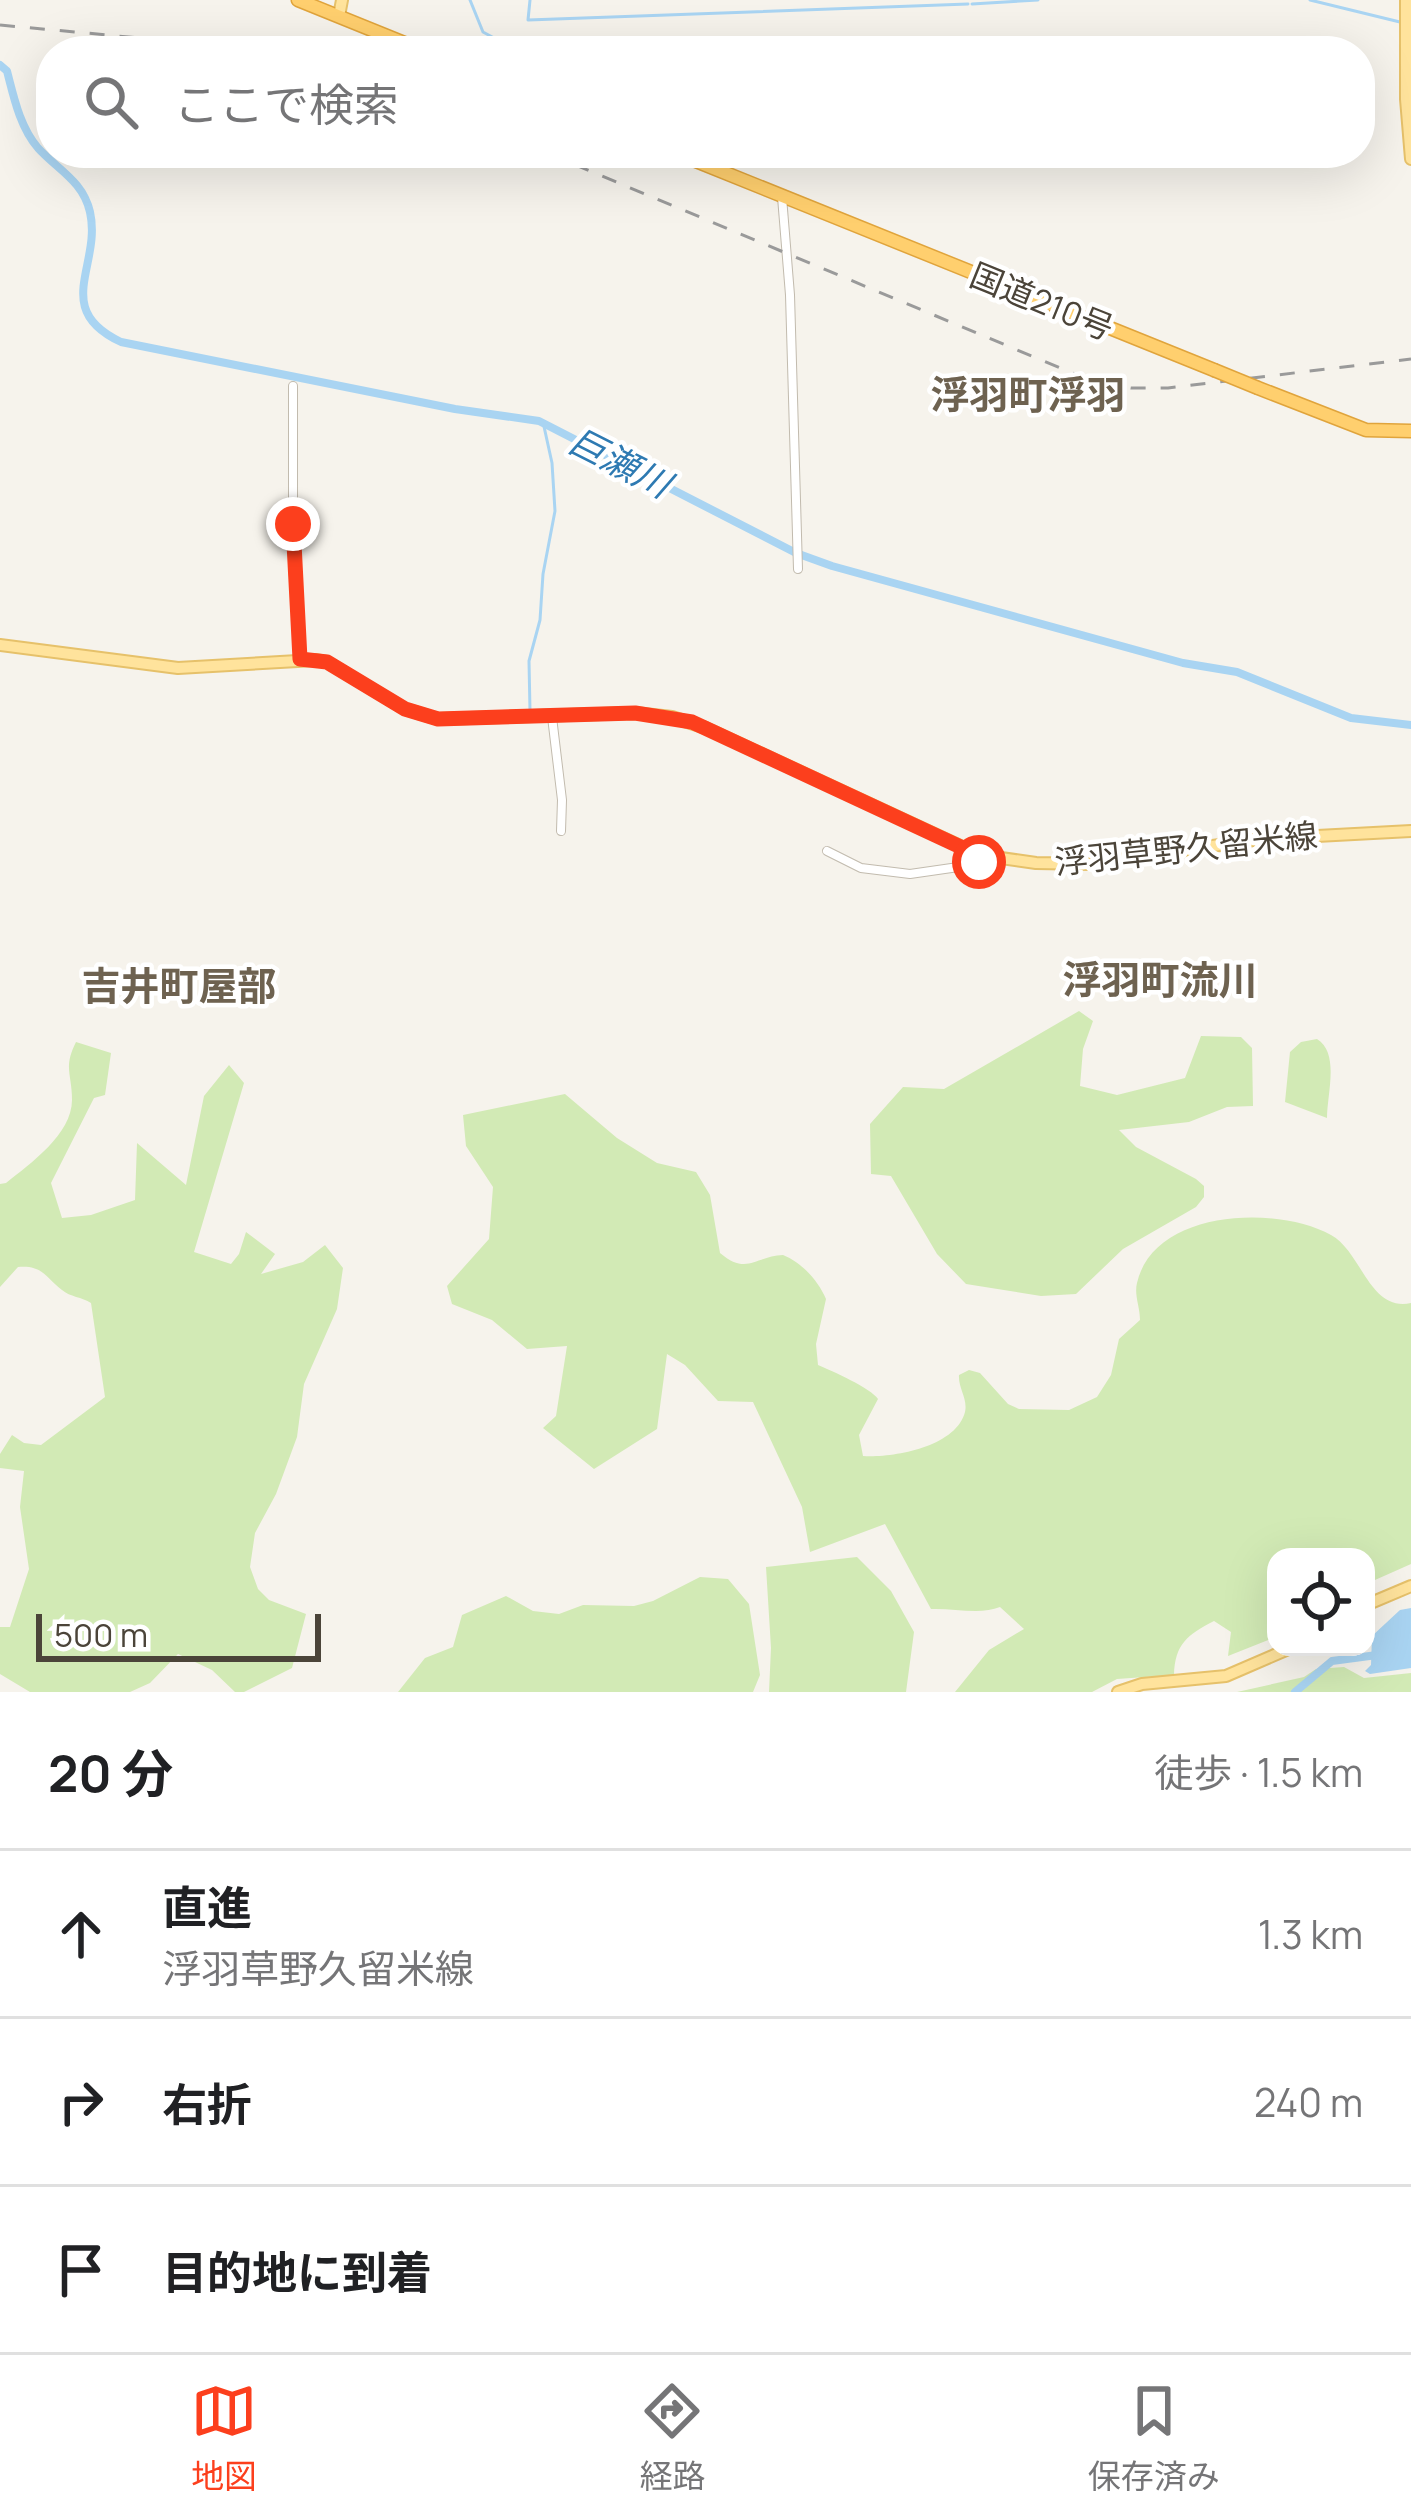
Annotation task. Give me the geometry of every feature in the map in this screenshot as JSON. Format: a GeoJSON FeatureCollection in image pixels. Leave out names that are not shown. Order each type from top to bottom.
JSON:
{"type":"FeatureCollection","features":[{"type":"Feature","properties":{"kind":"highway"},"geometry":{"type":"LineString","coordinates":[[298,0],[387,36]]}},
{"type":"Feature","properties":{"kind":"highway","name":"国道210号"},"geometry":{"type":"LineString","coordinates":[[713,168],[1366,430],[1411,431]]}},
{"type":"Feature","properties":{"kind":"main road"},"geometry":{"type":"LineString","coordinates":[[338,16],[342,0]]}},
{"type":"Feature","properties":{"kind":"main road"},"geometry":{"type":"LineString","coordinates":[[1406,0],[1411,159]]}},
{"type":"Feature","properties":{"kind":"main road","name":"浮羽草野久留米線"},"geometry":{"type":"LineString","coordinates":[[0,645],[178,668],[300,659],[327,662],[405,709],[431,718],[648,713],[692,722],[965,849],[995,857],[1091,864],[1260,839],[1411,831]]}},
{"type":"Feature","properties":{"kind":"main road"},"geometry":{"type":"LineString","coordinates":[[1375,1601],[1411,1586]]}},
{"type":"Feature","properties":{"kind":"main road"},"geometry":{"type":"LineString","coordinates":[[1118,1692],[1142,1684],[1226,1676],[1272,1656]]}},
{"type":"Feature","properties":{"kind":"street"},"geometry":{"type":"LineString","coordinates":[[782,196],[790,295],[798,569]]}},
{"type":"Feature","properties":{"kind":"street"},"geometry":{"type":"LineString","coordinates":[[293,386],[293,564],[300,659]]}},
{"type":"Feature","properties":{"kind":"street"},"geometry":{"type":"LineString","coordinates":[[552,717],[561,831]]}},
{"type":"Feature","properties":{"kind":"street"},"geometry":{"type":"LineString","coordinates":[[827,850],[861,868],[910,874],[993,862],[995,857]]}},
{"type":"Feature","properties":{"kind":"green space"},"geometry":{"type":"Polygon","coordinates":[[[1079,1011],[1093,1021],[1083,1049],[1080,1086],[1117,1095],[1185,1078],[1201,1036],[1241,1037],[1252,1048],[1253,1106],[1227,1107],[1189,1122],[1119,1130],[1136,1147],[1196,1179],[1204,1186],[1204,1197],[1196,1207],[1123,1249],[1076,1294],[1041,1296],[966,1284],[937,1254],[891,1176],[871,1174],[870,1124],[903,1087],[944,1089],[1079,1011]]]}},
{"type":"Feature","properties":{"kind":"green space"},"geometry":{"type":"Polygon","coordinates":[[[1317,1039],[1330,1064],[1327,1118],[1285,1102],[1290,1052],[1301,1042],[1317,1039]]]}},
{"type":"Feature","properties":{"kind":"green space"},"geometry":{"type":"Polygon","coordinates":[[[76,1042],[111,1053],[105,1095],[94,1098],[51,1183],[62,1218],[91,1215],[135,1200],[137,1143],[186,1185],[204,1096],[229,1065],[244,1083],[194,1252],[231,1264],[246,1232],[275,1254],[261,1274],[303,1262],[325,1245],[343,1268],[337,1309],[304,1384],[297,1437],[276,1494],[255,1533],[250,1567],[258,1589],[269,1600],[306,1614],[292,1668],[244,1692],[235,1692],[212,1670],[178,1654],[150,1683],[130,1692],[30,1692],[0,1674],[0,1627],[10,1627],[29,1569],[20,1507],[24,1471],[0,1468],[0,1454],[12,1435],[24,1443],[41,1445],[105,1397],[91,1303],[65,1292],[33,1268],[18,1267],[0,1287],[0,1184],[37,1157],[65,1125],[72,1100],[69,1065],[76,1042]]]}},
{"type":"Feature","properties":{"kind":"green space"},"geometry":{"type":"Polygon","coordinates":[[[565,1094],[617,1138],[657,1163],[696,1172],[710,1195],[720,1253],[745,1264],[783,1255],[814,1279],[826,1299],[816,1344],[818,1365],[878,1399],[859,1435],[863,1456],[922,1448],[949,1434],[965,1412],[959,1375],[969,1370],[980,1373],[1008,1404],[1019,1409],[1069,1410],[1097,1397],[1111,1375],[1119,1339],[1140,1320],[1136,1288],[1148,1258],[1167,1240],[1192,1227],[1250,1217],[1308,1225],[1331,1235],[1385,1299],[1411,1303],[1411,1564],[1375,1580],[1375,1548],[1267,1548],[1267,1641],[1228,1656],[1231,1632],[1214,1621],[1184,1642],[1174,1675],[1117,1679],[1092,1692],[955,1692],[989,1650],[1024,1629],[1000,1607],[931,1609],[885,1524],[810,1552],[802,1507],[753,1402],[718,1401],[685,1365],[667,1354],[657,1429],[594,1469],[543,1428],[556,1416],[567,1346],[527,1349],[492,1320],[452,1304],[447,1286],[489,1239],[493,1187],[466,1146],[463,1115],[565,1094]]]}},
{"type":"Feature","properties":{"kind":"green space"},"geometry":{"type":"Polygon","coordinates":[[[857,1557],[891,1591],[914,1632],[906,1692],[769,1692],[766,1567],[857,1557]]]}},
{"type":"Feature","properties":{"kind":"green space"},"geometry":{"type":"Polygon","coordinates":[[[700,1577],[728,1579],[749,1604],[760,1675],[753,1692],[398,1692],[425,1658],[453,1647],[462,1615],[506,1596],[533,1611],[559,1614],[583,1605],[634,1606],[700,1577]]]}},
{"type":"Feature","properties":{"kind":"green space"},"geometry":{"type":"Polygon","coordinates":[[[1344,1667],[1364,1678],[1411,1673],[1411,1692],[1237,1692],[1304,1677],[1316,1669],[1344,1667]]]}},
{"type":"Feature","properties":{"kind":"water"},"geometry":{"type":"Polygon","coordinates":[[[1411,1608],[1411,1668],[1370,1674],[1365,1671],[1375,1656],[1375,1633],[1400,1610],[1411,1608]]]}},
{"type":"Feature","properties":{"kind":"waterway"},"geometry":{"type":"LineString","coordinates":[[470,0],[483,32],[490,36]]}},
{"type":"Feature","properties":{"kind":"waterway"},"geometry":{"type":"LineString","coordinates":[[530,0],[528,20],[968,4]]}},
{"type":"Feature","properties":{"kind":"waterway"},"geometry":{"type":"LineString","coordinates":[[972,4],[1038,0]]}},
{"type":"Feature","properties":{"kind":"waterway"},"geometry":{"type":"LineString","coordinates":[[1310,0],[1404,23]]}},
{"type":"Feature","properties":{"kind":"waterway","name":"巨瀬川"},"geometry":{"type":"LineString","coordinates":[[0,65],[7,71],[18,112],[36,145]]}},
{"type":"Feature","properties":{"kind":"waterway","name":"巨瀬川"},"geometry":{"type":"LineString","coordinates":[[59,168],[76,184],[90,212],[84,284],[88,315],[121,342],[455,409],[539,421],[796,553],[832,566],[1183,663],[1237,672],[1351,718],[1411,725]]}},
{"type":"Feature","properties":{"kind":"waterway"},"geometry":{"type":"LineString","coordinates":[[530,711],[529,661],[540,620],[555,511],[543,422]]}},
{"type":"Feature","properties":{"kind":"waterway","name":"巨瀬川"},"geometry":{"type":"LineString","coordinates":[[1295,1692],[1332,1661],[1377,1655]]}},
{"type":"Feature","properties":{"kind":"railway"},"geometry":{"type":"LineString","coordinates":[[0,25],[118,36]]}},
{"type":"Feature","properties":{"kind":"railway"},"geometry":{"type":"LineString","coordinates":[[583,168],[1089,380],[1131,388],[1168,388],[1411,359]]}},
{"type":"Feature","properties":{"kind":"district","name":"浮羽町浮羽"},"geometry":{"type":"Point","coordinates":[1028,394]}},
{"type":"Feature","properties":{"kind":"district","name":"浮羽町流川"},"geometry":{"type":"Point","coordinates":[1160,979]}},
{"type":"Feature","properties":{"kind":"district","name":"吉井町屋部"},"geometry":{"type":"Point","coordinates":[179,985]}},
{"type":"Feature","properties":{"kind":"route"},"geometry":{"type":"LineString","coordinates":[[293,524],[300,659],[327,662],[405,709],[438,719],[635,713],[692,722],[980,856],[995,857],[993,862],[979,862]]}}]}
